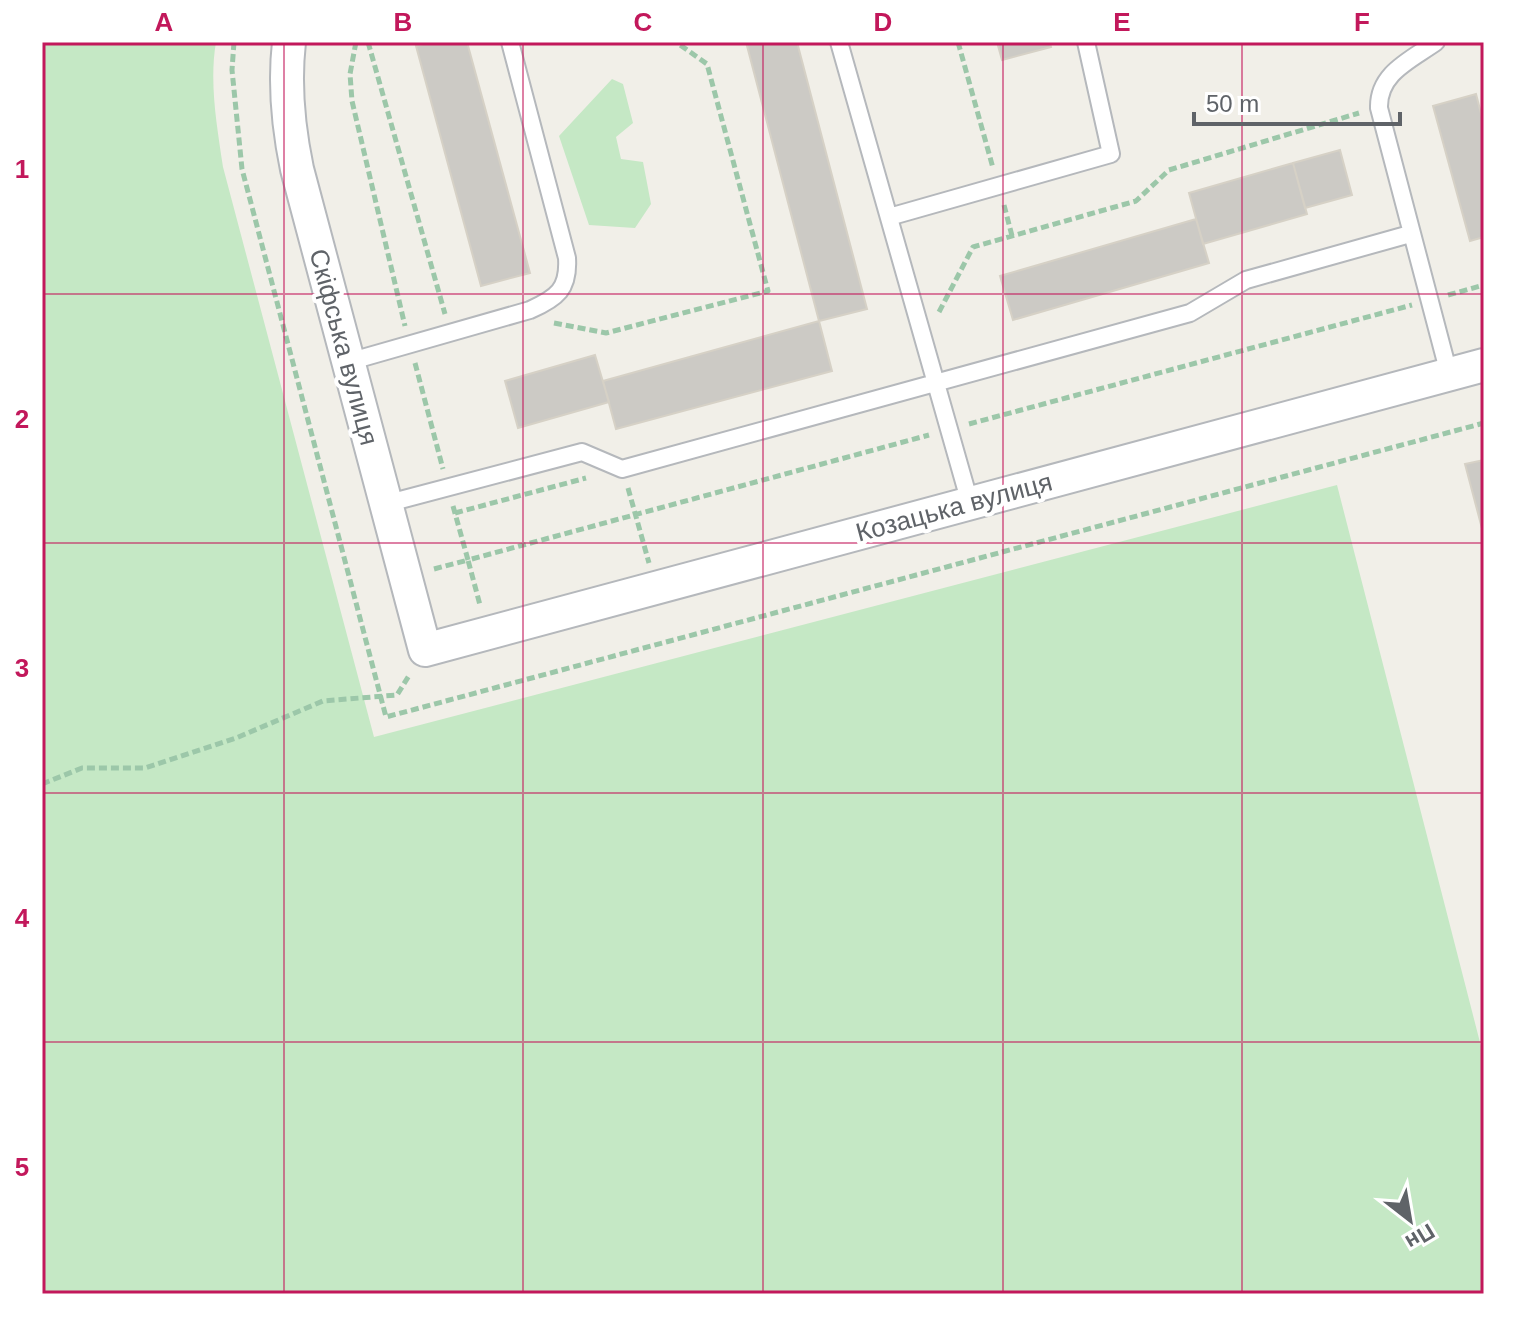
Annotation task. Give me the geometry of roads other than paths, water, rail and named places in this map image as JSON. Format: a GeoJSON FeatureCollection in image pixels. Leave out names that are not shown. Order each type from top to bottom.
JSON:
{"type":"FeatureCollection","features":[{"type":"Feature","properties":{"kind":"street","name":"Скіфська вулиця"},"geometry":{"type":"LineString","coordinates":[[289,42],[286,84],[291,138],[425,650]]}},
{"type":"Feature","properties":{"kind":"street","name":"Козацька вулиця"},"geometry":{"type":"LineString","coordinates":[[425,650],[1484,365]]}},
{"type":"Feature","properties":{"kind":"lane"},"geometry":{"type":"LineString","coordinates":[[348,362],[412,353],[451,333],[545,304],[564,286],[568,273],[563,241],[510,42]]}},
{"type":"Feature","properties":{"kind":"lane"},"geometry":{"type":"LineString","coordinates":[[839,42],[970,503]]}},
{"type":"Feature","properties":{"kind":"lane"},"geometry":{"type":"LineString","coordinates":[[889,217],[1111,154],[1086,42]]}},
{"type":"Feature","properties":{"kind":"lane"},"geometry":{"type":"LineString","coordinates":[[1436,42],[1391,74],[1378,96],[1410,234],[1449,374]]}},
{"type":"Feature","properties":{"kind":"lane"},"geometry":{"type":"LineString","coordinates":[[385,504],[582,452],[622,469],[1190,313],[1246,280],[1410,234]]}}]}
